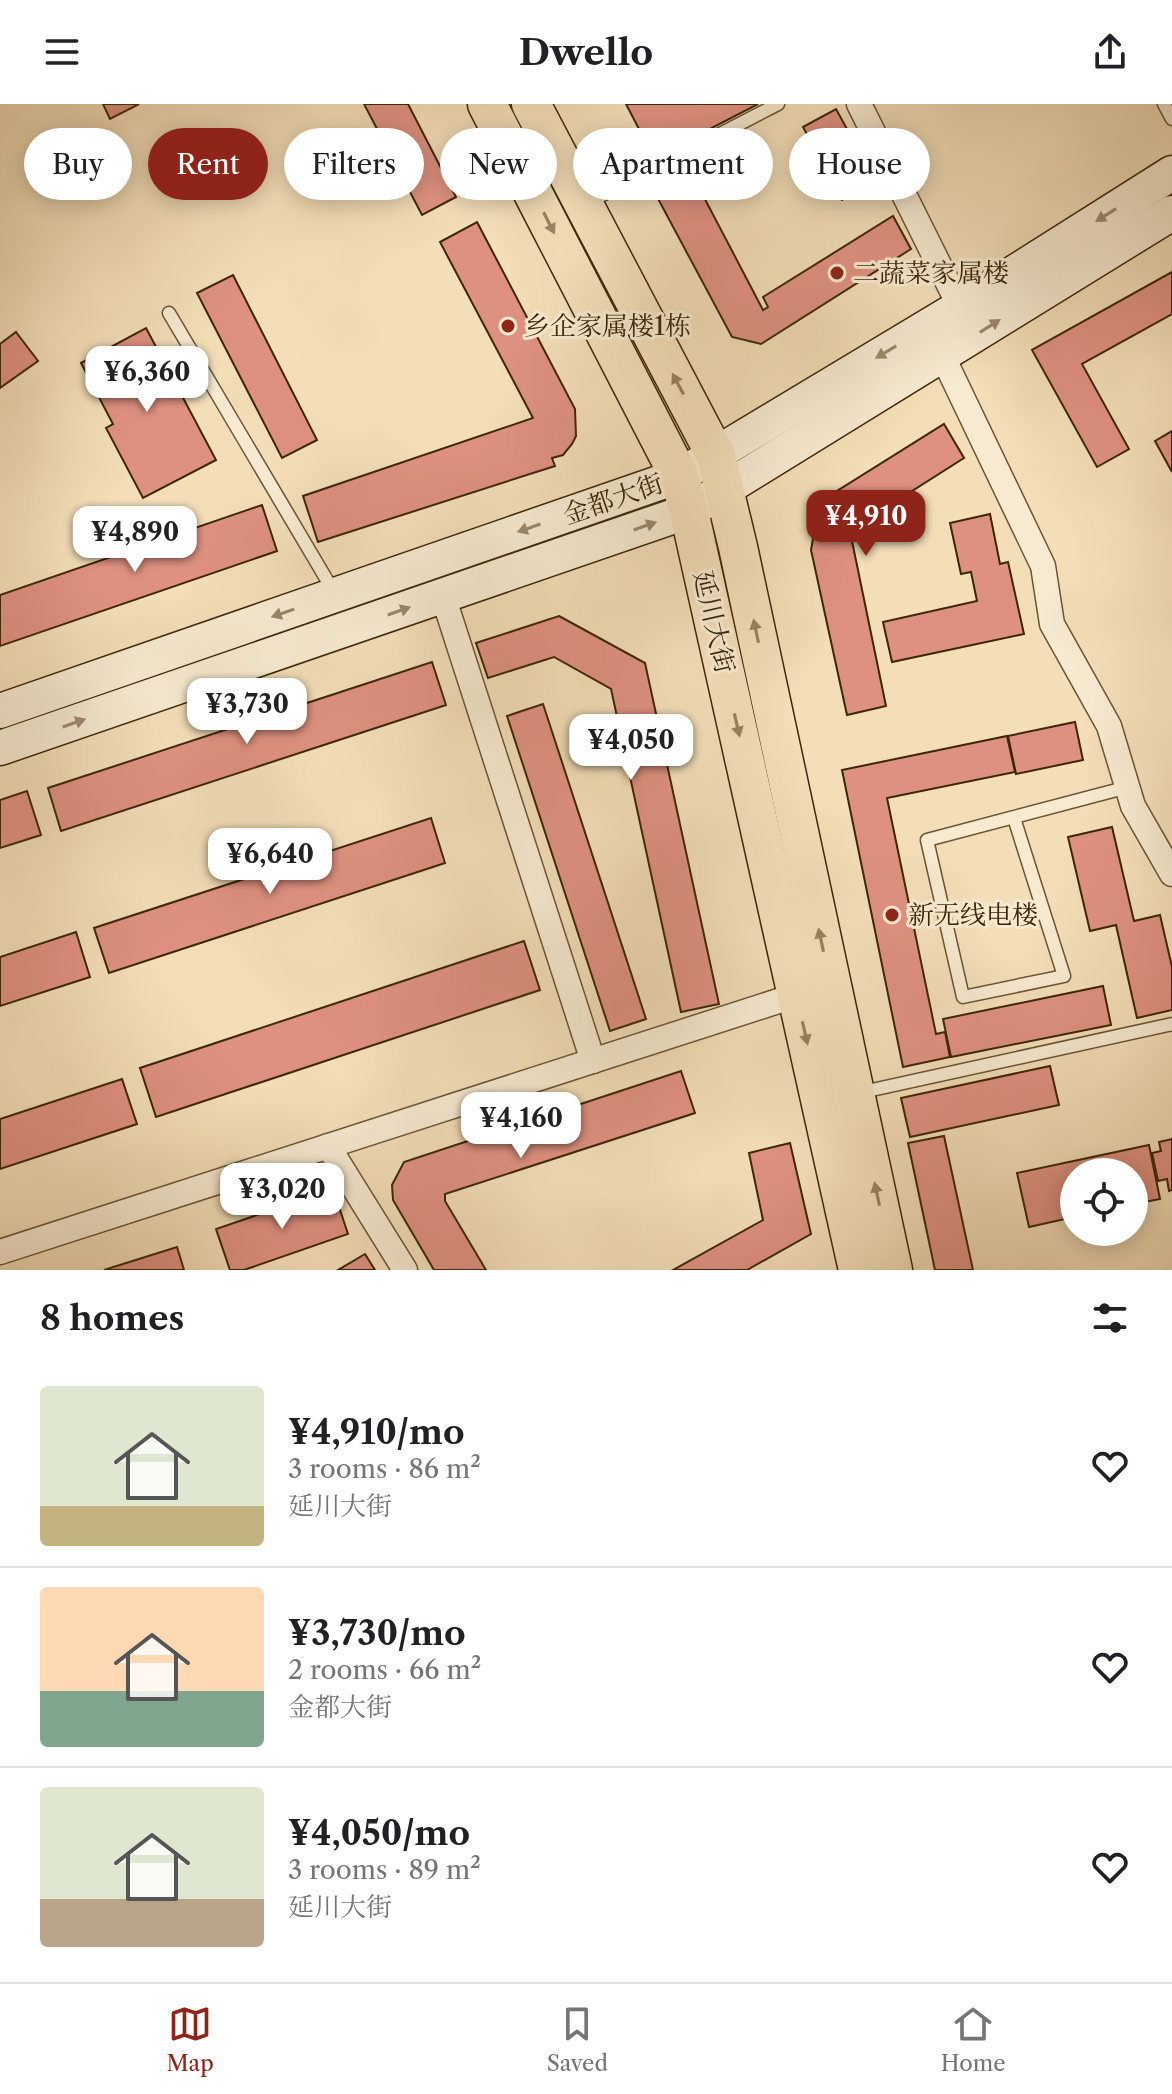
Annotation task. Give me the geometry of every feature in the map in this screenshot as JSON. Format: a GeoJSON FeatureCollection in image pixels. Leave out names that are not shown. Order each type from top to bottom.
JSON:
{"type":"FeatureCollection","features":[{"type":"Feature","properties":{"kind":"main road","name":"延川大街"},"geometry":{"type":"LineString","coordinates":[[487,104],[684,494],[797,995],[866,1269]]}},
{"type":"Feature","properties":{"kind":"main road","name":"延川大街"},"geometry":{"type":"LineString","coordinates":[[531,104],[720,473],[854,1094],[866,1269]]}},
{"type":"Feature","properties":{"kind":"main road","name":"金都大街"},"geometry":{"type":"LineString","coordinates":[[720,473],[960,307],[1172,173]]}},
{"type":"Feature","properties":{"kind":"main road","name":"金都大街"},"geometry":{"type":"LineString","coordinates":[[0,748],[443,596],[684,494],[942,355],[1172,213]]}},
{"type":"Feature","properties":{"kind":"main road","name":"金都大街"},"geometry":{"type":"LineString","coordinates":[[0,711],[335,595],[684,494]]}},
{"type":"Feature","properties":{"kind":"street"},"geometry":{"type":"LineString","coordinates":[[859,104],[960,307]]}},
{"type":"Feature","properties":{"kind":"street"},"geometry":{"type":"LineString","coordinates":[[942,355],[1043,566],[1052,624],[1109,726],[1133,806],[1172,874]]}},
{"type":"Feature","properties":{"kind":"street"},"geometry":{"type":"LineString","coordinates":[[443,596],[593,1061]]}},
{"type":"Feature","properties":{"kind":"street"},"geometry":{"type":"LineString","coordinates":[[0,1252],[797,995]]}},
{"type":"Feature","properties":{"kind":"street"},"geometry":{"type":"LineString","coordinates":[[328,1146],[405,1270]]}},
{"type":"Feature","properties":{"kind":"lane"},"geometry":{"type":"LineString","coordinates":[[584,204],[778,104]]}},
{"type":"Feature","properties":{"kind":"lane"},"geometry":{"type":"LineString","coordinates":[[1164,104],[1172,119]]}},
{"type":"Feature","properties":{"kind":"lane"},"geometry":{"type":"LineString","coordinates":[[169,313],[335,595]]}},
{"type":"Feature","properties":{"kind":"lane"},"geometry":{"type":"LineString","coordinates":[[1014,818],[1064,976],[963,997],[927,840],[1128,787]]}},
{"type":"Feature","properties":{"kind":"lane"},"geometry":{"type":"LineString","coordinates":[[854,1094],[1172,1024]]}},
{"type":"Feature","properties":{"kind":"building"},"geometry":{"type":"Polygon","coordinates":[[[103,104],[139,104],[110,119],[103,104]]]}},
{"type":"Feature","properties":{"kind":"building"},"geometry":{"type":"Polygon","coordinates":[[[364,104],[408,104],[420,128],[377,128],[364,104]]]}},
{"type":"Feature","properties":{"kind":"building"},"geometry":{"type":"Polygon","coordinates":[[[626,104],[758,104],[712,128],[638,128],[626,104]]]}},
{"type":"Feature","properties":{"kind":"building"},"geometry":{"type":"Polygon","coordinates":[[[836,109],[846,128],[804,128],[836,109]]]}},
{"type":"Feature","properties":{"kind":"building"},"geometry":{"type":"Polygon","coordinates":[[[424,135],[440,166],[440,200],[450,200],[422,215],[414,200],[424,200],[424,135]]]}},
{"type":"Feature","properties":{"kind":"building","name":"二蔬菜家属楼"},"geometry":{"type":"Polygon","coordinates":[[[659,200],[705,200],[763,310],[768,307],[763,297],[893,216],[911,249],[761,344],[732,337],[659,200]]]}},
{"type":"Feature","properties":{"kind":"building","name":"乡企家属楼1栋"},"geometry":{"type":"Polygon","coordinates":[[[477,222],[575,409],[576,436],[563,455],[552,458],[555,466],[318,542],[303,496],[533,418],[440,242],[477,222]]]}},
{"type":"Feature","properties":{"kind":"building"},"geometry":{"type":"Polygon","coordinates":[[[1172,272],[1172,314],[1082,364],[1129,449],[1097,467],[1032,350],[1172,272]]]}},
{"type":"Feature","properties":{"kind":"building"},"geometry":{"type":"Polygon","coordinates":[[[233,275],[317,440],[282,458],[197,293],[233,275]]]}},
{"type":"Feature","properties":{"kind":"building"},"geometry":{"type":"Polygon","coordinates":[[[146,328],[216,460],[143,498],[106,428],[113,424],[81,363],[146,328]]]}},
{"type":"Feature","properties":{"kind":"building"},"geometry":{"type":"Polygon","coordinates":[[[16,332],[38,361],[0,388],[0,344],[16,332]]]}},
{"type":"Feature","properties":{"kind":"building"},"geometry":{"type":"Polygon","coordinates":[[[944,424],[964,458],[857,526],[852,541],[886,706],[847,715],[811,550],[816,522],[829,496],[944,424]]]}},
{"type":"Feature","properties":{"kind":"building"},"geometry":{"type":"Polygon","coordinates":[[[1172,431],[1172,472],[1155,441],[1172,431]]]}},
{"type":"Feature","properties":{"kind":"building"},"geometry":{"type":"Polygon","coordinates":[[[262,505],[277,551],[0,646],[0,595],[262,505]]]}},
{"type":"Feature","properties":{"kind":"building"},"geometry":{"type":"Polygon","coordinates":[[[990,514],[1000,564],[1008,562],[1024,634],[892,662],[883,622],[977,601],[971,572],[961,574],[950,523],[990,514]]]}},
{"type":"Feature","properties":{"kind":"building"},"geometry":{"type":"Polygon","coordinates":[[[559,616],[645,663],[719,1004],[681,1012],[611,689],[554,657],[488,678],[476,643],[559,616]]]}},
{"type":"Feature","properties":{"kind":"building"},"geometry":{"type":"Polygon","coordinates":[[[432,662],[446,705],[61,831],[48,788],[432,662]]]}},
{"type":"Feature","properties":{"kind":"building"},"geometry":{"type":"Polygon","coordinates":[[[543,704],[646,1019],[610,1031],[507,716],[543,704]]]}},
{"type":"Feature","properties":{"kind":"building"},"geometry":{"type":"Polygon","coordinates":[[[1075,722],[1083,760],[1016,774],[1008,736],[1075,722]]]}},
{"type":"Feature","properties":{"kind":"building","name":"新无线电楼"},"geometry":{"type":"Polygon","coordinates":[[[1007,736],[1015,772],[887,798],[936,1034],[945,1032],[950,1057],[903,1067],[842,770],[1007,736]]]}},
{"type":"Feature","properties":{"kind":"building"},"geometry":{"type":"Polygon","coordinates":[[[27,791],[41,835],[0,848],[0,800],[27,791]]]}},
{"type":"Feature","properties":{"kind":"building"},"geometry":{"type":"Polygon","coordinates":[[[431,818],[445,863],[109,973],[94,928],[431,818]]]}},
{"type":"Feature","properties":{"kind":"building"},"geometry":{"type":"Polygon","coordinates":[[[1112,827],[1134,921],[1160,915],[1172,967],[1172,1010],[1137,1018],[1116,925],[1090,931],[1068,837],[1112,827]]]}},
{"type":"Feature","properties":{"kind":"building"},"geometry":{"type":"Polygon","coordinates":[[[76,932],[90,977],[0,1006],[0,957],[76,932]]]}},
{"type":"Feature","properties":{"kind":"building"},"geometry":{"type":"Polygon","coordinates":[[[524,941],[540,990],[156,1117],[140,1068],[524,941]]]}},
{"type":"Feature","properties":{"kind":"building"},"geometry":{"type":"Polygon","coordinates":[[[1103,986],[1111,1025],[951,1057],[943,1019],[1103,986]]]}},
{"type":"Feature","properties":{"kind":"building"},"geometry":{"type":"Polygon","coordinates":[[[1050,1066],[1059,1105],[910,1137],[901,1098],[1050,1066]]]}},
{"type":"Feature","properties":{"kind":"building"},"geometry":{"type":"Polygon","coordinates":[[[681,1071],[695,1113],[445,1194],[445,1201],[486,1270],[434,1270],[393,1200],[392,1185],[404,1162],[681,1071]]]}},
{"type":"Feature","properties":{"kind":"building"},"geometry":{"type":"Polygon","coordinates":[[[122,1079],[137,1124],[0,1169],[0,1119],[122,1079]]]}},
{"type":"Feature","properties":{"kind":"building"},"geometry":{"type":"Polygon","coordinates":[[[944,1136],[973,1270],[935,1270],[908,1143],[944,1136]]]}},
{"type":"Feature","properties":{"kind":"building"},"geometry":{"type":"Polygon","coordinates":[[[1172,1139],[1172,1190],[1169,1191],[1167,1179],[1158,1181],[1152,1153],[1161,1151],[1159,1142],[1172,1139]]]}},
{"type":"Feature","properties":{"kind":"building"},"geometry":{"type":"Polygon","coordinates":[[[790,1143],[811,1234],[747,1270],[673,1270],[763,1220],[749,1153],[790,1143]]]}},
{"type":"Feature","properties":{"kind":"building"},"geometry":{"type":"Polygon","coordinates":[[[1149,1145],[1160,1199],[1148,1201],[1148,1158],[1088,1158],[1149,1145]]]}},
{"type":"Feature","properties":{"kind":"building"},"geometry":{"type":"Polygon","coordinates":[[[1060,1164],[1060,1220],[1029,1227],[1017,1173],[1060,1164]]]}},
{"type":"Feature","properties":{"kind":"building"},"geometry":{"type":"Polygon","coordinates":[[[333,1189],[348,1234],[244,1270],[230,1270],[216,1229],[333,1189]]]}},
{"type":"Feature","properties":{"kind":"building"},"geometry":{"type":"Polygon","coordinates":[[[177,1247],[184,1270],[104,1270],[177,1247]]]}},
{"type":"Feature","properties":{"kind":"building"},"geometry":{"type":"Polygon","coordinates":[[[365,1254],[375,1270],[338,1270],[365,1254]]]}},
{"type":"Feature","properties":{"kind":"place","name":"二蔬菜家属楼"},"geometry":{"type":"Point","coordinates":[837,273]}},
{"type":"Feature","properties":{"kind":"place","name":"乡企家属楼1栋"},"geometry":{"type":"Point","coordinates":[508,326]}},
{"type":"Feature","properties":{"kind":"place","name":"新无线电楼"},"geometry":{"type":"Point","coordinates":[892,915]}}]}
